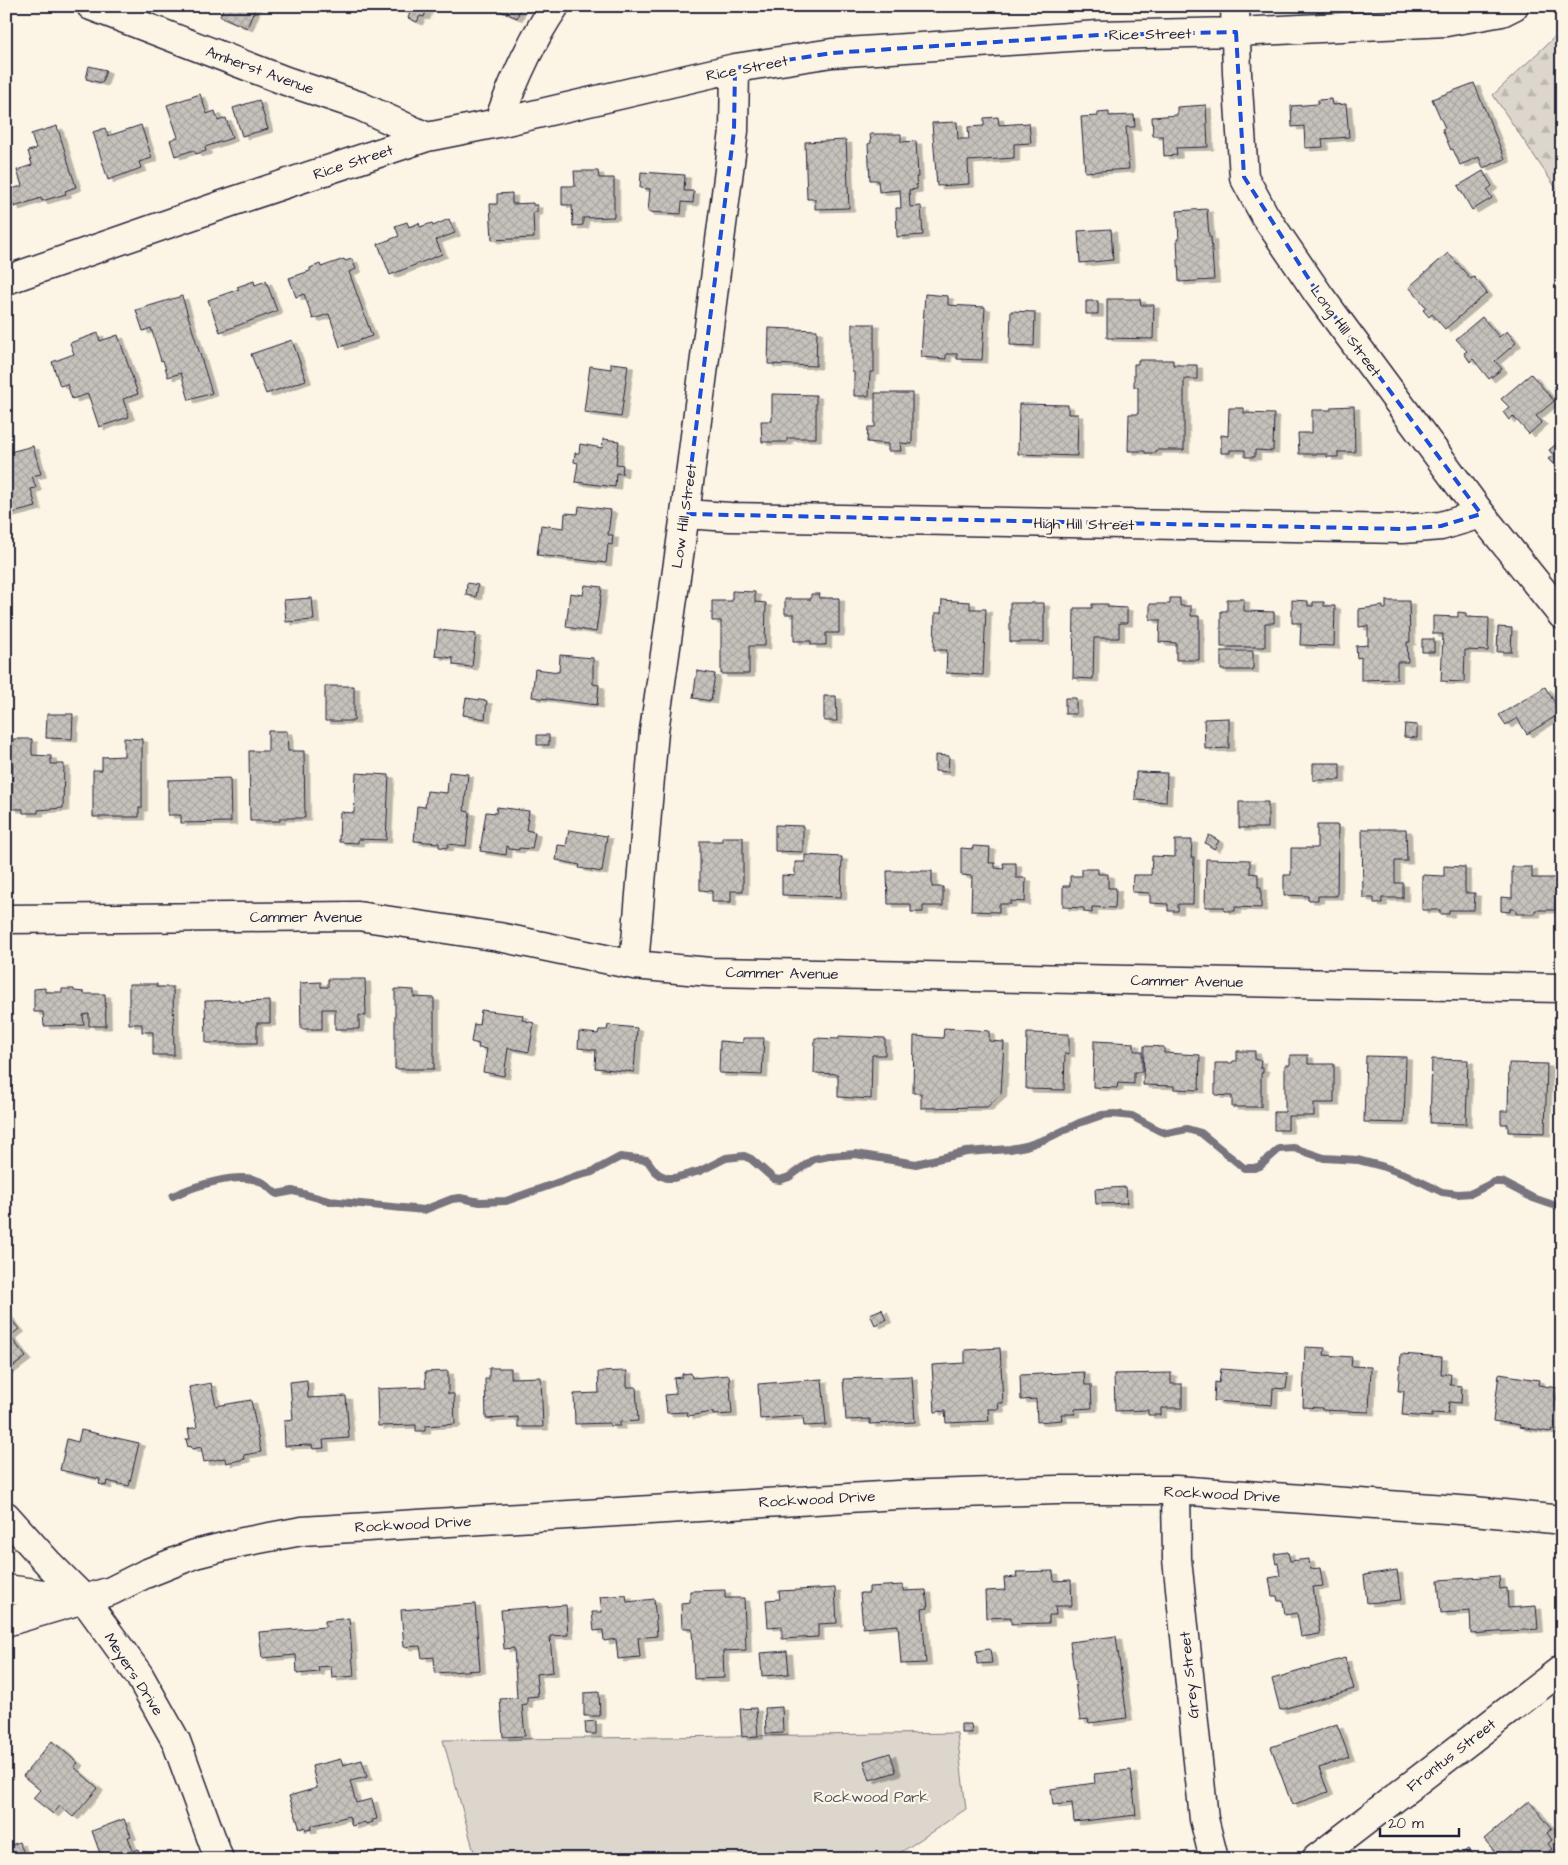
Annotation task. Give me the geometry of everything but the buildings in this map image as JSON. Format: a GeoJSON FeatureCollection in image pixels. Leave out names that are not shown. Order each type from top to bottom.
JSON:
{"type":"FeatureCollection","features":[{"type":"Feature","properties":{"kind":"street","name":"Amherst Avenue"},"geometry":{"type":"LineString","coordinates":[[91,6],[286,81],[360,106],[427,137]]}},
{"type":"Feature","properties":{"kind":"street"},"geometry":{"type":"LineString","coordinates":[[498,123],[513,84],[541,27],[555,6]]}},
{"type":"Feature","properties":{"kind":"street","name":"Rice Street"},"geometry":{"type":"LineString","coordinates":[[6,280],[427,137],[498,123],[735,68],[832,52],[1098,35],[1236,19],[1446,22],[1502,12],[1514,6]]}},
{"type":"Feature","properties":{"kind":"street","name":"Long Hill Street"},"geometry":{"type":"LineString","coordinates":[[1236,19],[1237,73],[1244,177],[1265,216],[1319,295],[1481,514],[1562,614]]}},
{"type":"Feature","properties":{"kind":"street","name":"Low Hill Street"},"geometry":{"type":"LineString","coordinates":[[634,965],[654,731],[685,514],[734,131],[735,68]]}},
{"type":"Feature","properties":{"kind":"street","name":"High Hill Street"},"geometry":{"type":"LineString","coordinates":[[685,514],[740,517],[1403,529],[1440,526],[1481,514]]}},
{"type":"Feature","properties":{"kind":"street","name":"Cammer Avenue"},"geometry":{"type":"LineString","coordinates":[[6,919],[358,916],[499,938],[634,965],[710,972],[1562,988]]}},
{"type":"Feature","properties":{"kind":"street","name":"Rockwood Drive"},"geometry":{"type":"LineString","coordinates":[[6,1622],[111,1591],[145,1574],[195,1554],[243,1542],[302,1531],[898,1494],[1176,1490],[1474,1511],[1562,1520]]}},
{"type":"Feature","properties":{"kind":"street","name":"Grey Street"},"geometry":{"type":"LineString","coordinates":[[1176,1490],[1177,1559],[1204,1819],[1214,1859]]}},
{"type":"Feature","properties":{"kind":"street","name":"Meyers Drive"},"geometry":{"type":"LineString","coordinates":[[6,1516],[84,1600],[139,1676],[176,1741],[219,1859]]}},
{"type":"Feature","properties":{"kind":"street","name":"Rockwood Drive"},"geometry":{"type":"LineString","coordinates":[[6,1589],[84,1600]]}},
{"type":"Feature","properties":{"kind":"street","name":"Frontus Street"},"geometry":{"type":"LineString","coordinates":[[1316,1859],[1562,1669]]}},
{"type":"Feature","properties":{"kind":"highlighted area"},"geometry":{"type":"Polygon","coordinates":[[[1236,32],[1244,177],[1319,295],[1481,514],[1441,526],[1403,529],[685,514],[734,131],[735,68],[832,53],[1099,35],[1236,32]]]}},
{"type":"Feature","properties":{"kind":"green space"},"geometry":{"type":"Polygon","coordinates":[[[1562,30],[1562,197],[1493,95],[1562,30]]]}},
{"type":"Feature","properties":{"kind":"green space","name":"Rockwood Park"},"geometry":{"type":"Polygon","coordinates":[[[957,1733],[966,1809],[891,1859],[476,1859],[443,1740],[957,1733]]]}},
{"type":"Feature","properties":{"kind":"waterway"},"geometry":{"type":"LineString","coordinates":[[173,1196],[204,1184],[241,1178],[262,1182],[277,1194],[293,1191],[329,1201],[424,1210],[452,1199],[460,1198],[480,1202],[506,1201],[592,1172],[620,1157],[647,1160],[660,1175],[674,1178],[700,1171],[726,1158],[744,1156],[751,1159],[774,1179],[780,1180],[789,1177],[814,1159],[829,1156],[856,1154],[916,1164],[966,1152],[1026,1146],[1046,1139],[1079,1123],[1102,1115],[1114,1114],[1132,1116],[1167,1133],[1187,1129],[1201,1133],[1244,1168],[1260,1166],[1279,1149],[1294,1148],[1324,1158],[1358,1160],[1381,1166],[1407,1175],[1442,1192],[1472,1193],[1494,1182],[1502,1182],[1533,1198],[1562,1208]]}}]}
